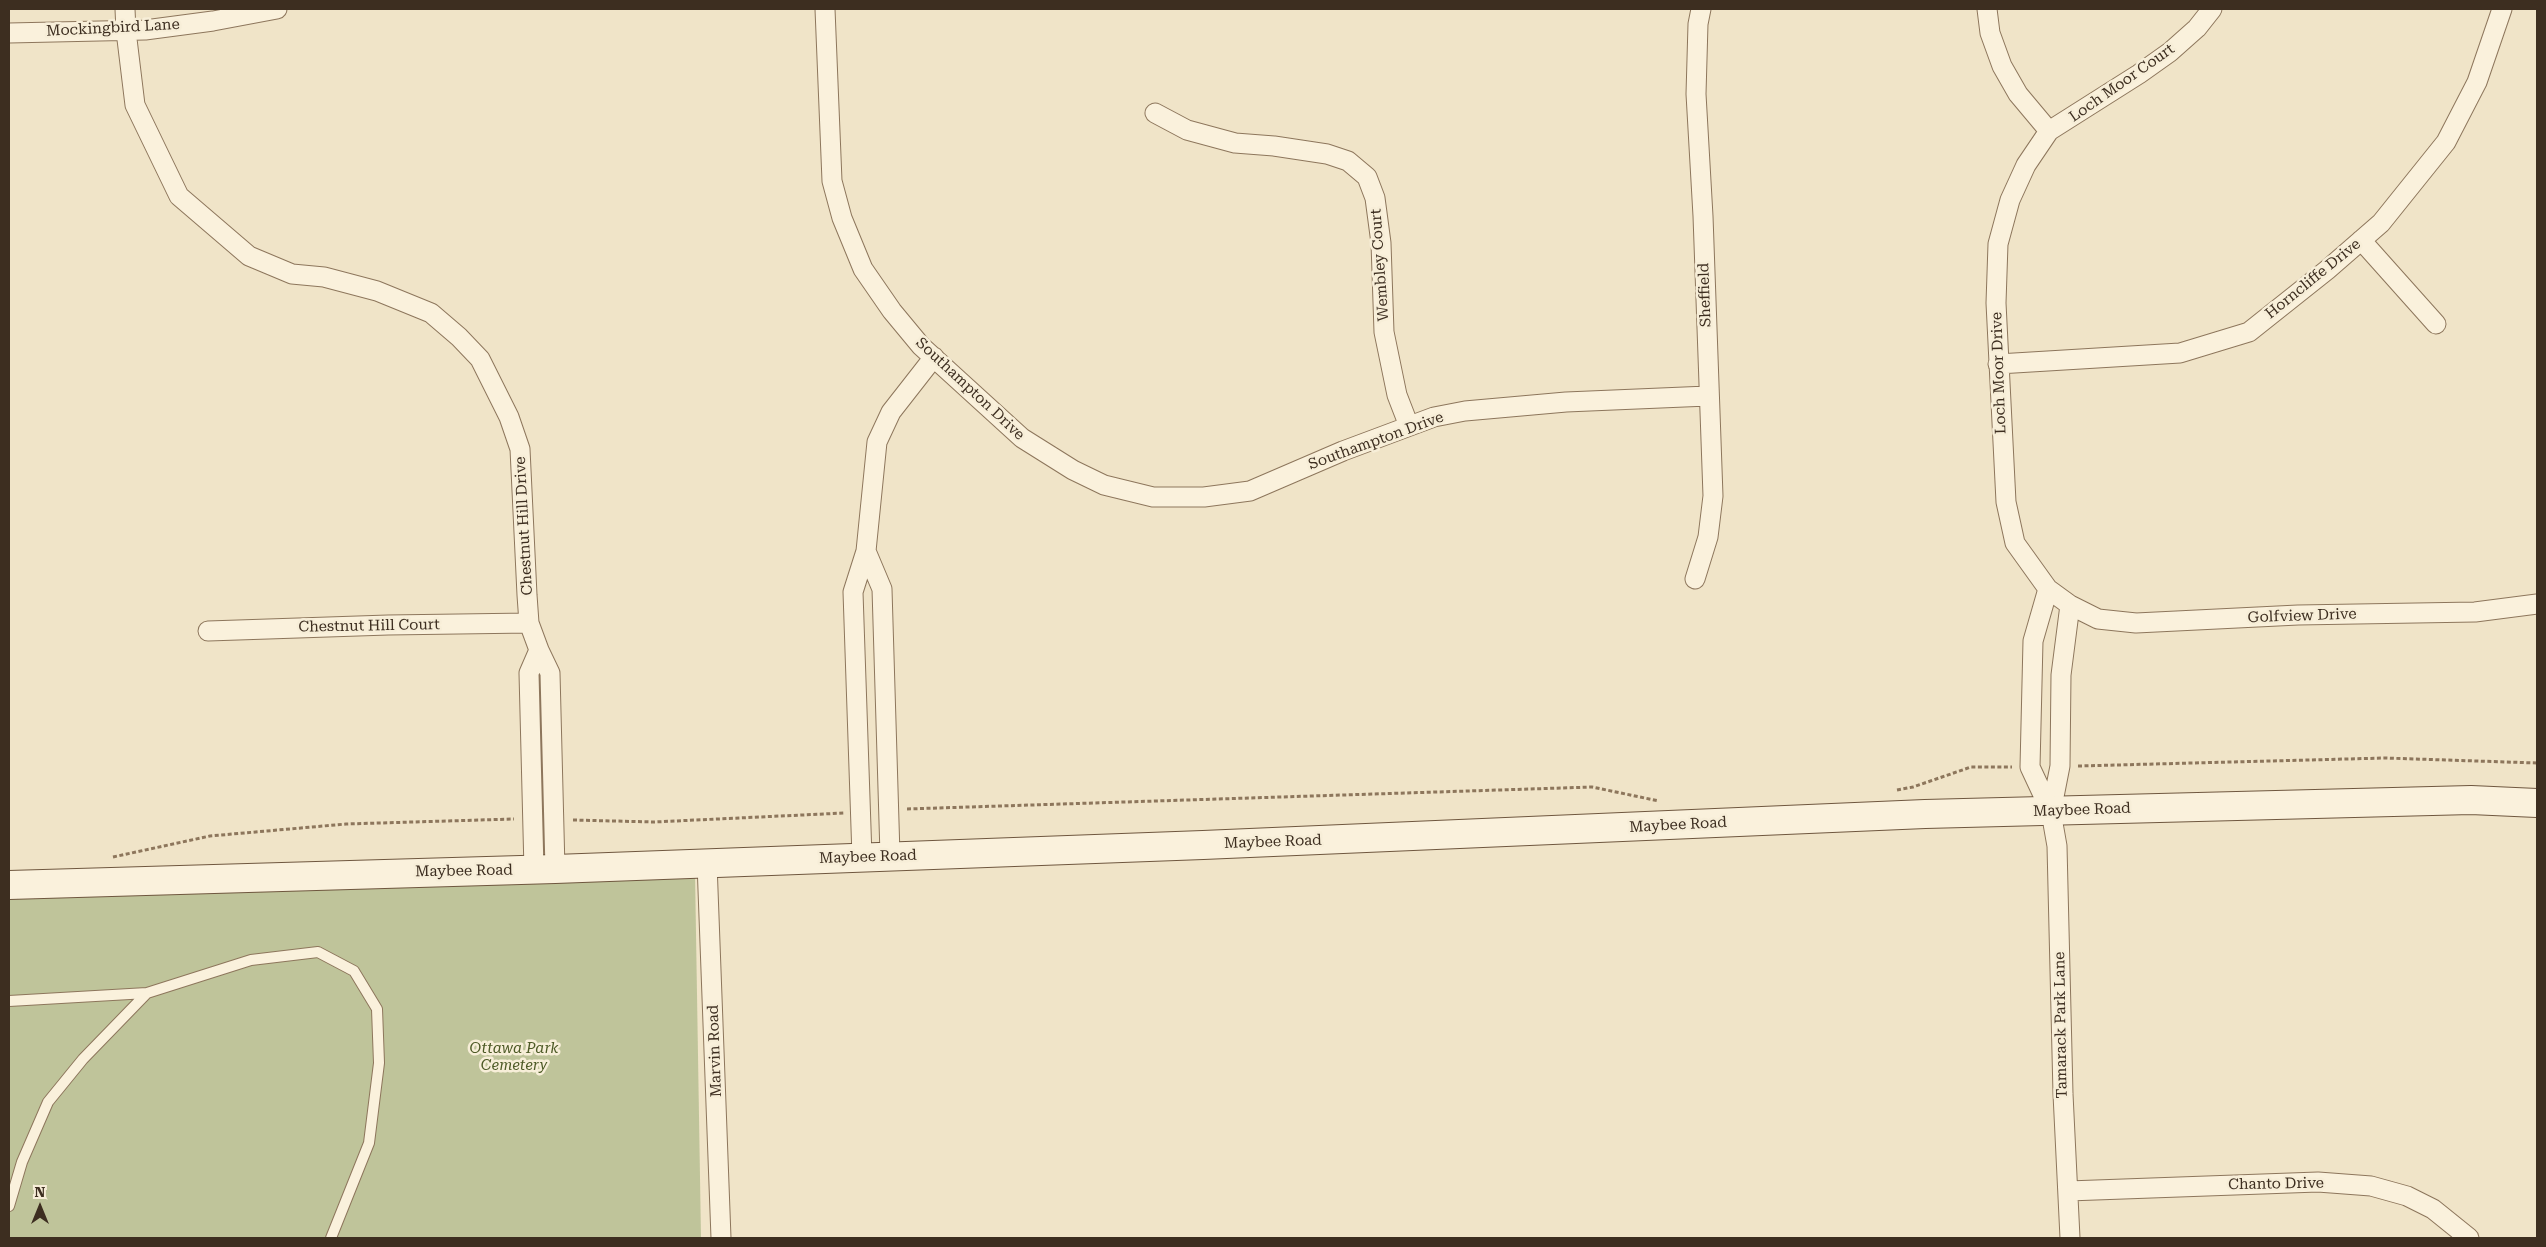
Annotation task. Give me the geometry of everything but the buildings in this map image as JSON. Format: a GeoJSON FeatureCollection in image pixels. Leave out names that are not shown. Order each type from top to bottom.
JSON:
{"type":"FeatureCollection","features":[{"type":"Feature","properties":{"kind":"main road","name":"Maybee Road"},"geometry":{"type":"LineString","coordinates":[[9,885],[545,869],[1430,836],[1925,814],[2471,800],[2537,802]]}},
{"type":"Feature","properties":{"kind":"street","name":"Chestnut Hill Drive"},"geometry":{"type":"LineString","coordinates":[[125,9],[126,31],[136,105],[179,196],[249,256],[292,274],[324,277],[377,290],[431,313],[459,336],[480,359],[509,418],[520,449],[529,623],[538,650],[550,673],[554,819],[545,869]]}},
{"type":"Feature","properties":{"kind":"street","name":"Mockingbird Lane"},"geometry":{"type":"LineString","coordinates":[[9,33],[126,31],[213,21],[277,9]]}},
{"type":"Feature","properties":{"kind":"street","name":"Southampton Drive"},"geometry":{"type":"LineString","coordinates":[[825,9],[832,181],[842,218],[863,269],[892,311],[934,357],[1022,438],[1073,470],[1104,485],[1153,497],[1204,496],[1250,491],[1342,451],[1409,426],[1465,411],[1566,402],[1708,396]]}},
{"type":"Feature","properties":{"kind":"street","name":"Sheffield"},"geometry":{"type":"LineString","coordinates":[[1695,580],[1708,537],[1713,496],[1703,216],[1696,94],[1698,24],[1701,9]]}},
{"type":"Feature","properties":{"kind":"street"},"geometry":{"type":"LineString","coordinates":[[1987,9],[1990,34],[2002,66],[2018,94],[2049,131]]}},
{"type":"Feature","properties":{"kind":"street","name":"Loch Moor Court"},"geometry":{"type":"LineString","coordinates":[[2049,131],[2170,52],[2197,28],[2212,9]]}},
{"type":"Feature","properties":{"kind":"street","name":"Horncliffe Drive"},"geometry":{"type":"LineString","coordinates":[[1998,364],[2180,353],[2249,332],[2327,270],[2381,223],[2446,142],[2477,82],[2502,9]]}},
{"type":"Feature","properties":{"kind":"street","name":"Wembley Court"},"geometry":{"type":"LineString","coordinates":[[1155,113],[1187,130],[1235,143],[1274,146],[1327,154],[1348,161],[1367,177],[1375,198],[1381,243],[1384,332],[1398,395],[1409,426]]}},
{"type":"Feature","properties":{"kind":"street","name":"Loch Moor Drive"},"geometry":{"type":"LineString","coordinates":[[2049,131],[2026,165],[2010,200],[1998,244],[1996,303],[1998,364],[2006,502],[2015,544],[2048,589],[2070,605]]}},
{"type":"Feature","properties":{"kind":"street"},"geometry":{"type":"LineString","coordinates":[[2361,240],[2436,324]]}},
{"type":"Feature","properties":{"kind":"street"},"geometry":{"type":"LineString","coordinates":[[862,857],[853,592],[866,551],[877,442],[891,412],[934,357]]}},
{"type":"Feature","properties":{"kind":"street"},"geometry":{"type":"LineString","coordinates":[[866,551],[882,589],[890,856]]}},
{"type":"Feature","properties":{"kind":"street"},"geometry":{"type":"LineString","coordinates":[[2048,589],[2033,641],[2030,767],[2051,812]]}},
{"type":"Feature","properties":{"kind":"street","name":"Golfview Drive"},"geometry":{"type":"LineString","coordinates":[[2070,605],[2098,619],[2136,622],[2298,615],[2475,612],[2537,604]]}},
{"type":"Feature","properties":{"kind":"street"},"geometry":{"type":"LineString","coordinates":[[2051,812],[2060,766],[2061,675],[2070,605]]}},
{"type":"Feature","properties":{"kind":"street","name":"Chestnut Hill Court"},"geometry":{"type":"LineString","coordinates":[[208,631],[388,625],[529,623]]}},
{"type":"Feature","properties":{"kind":"street"},"geometry":{"type":"LineString","coordinates":[[538,650],[529,673],[533,819],[545,869]]}},
{"type":"Feature","properties":{"kind":"street"},"geometry":{"type":"LineString","coordinates":[[2031,674],[2061,675]]}},
{"type":"Feature","properties":{"kind":"street"},"geometry":{"type":"LineString","coordinates":[[856,687],[885,686]]}},
{"type":"Feature","properties":{"kind":"street"},"geometry":{"type":"LineString","coordinates":[[531,746],[552,745]]}},
{"type":"Feature","properties":{"kind":"street","name":"Tamarack Park Lane"},"geometry":{"type":"LineString","coordinates":[[2051,812],[2057,846],[2063,1094],[2070,1238]]}},
{"type":"Feature","properties":{"kind":"street","name":"Marvin Road"},"geometry":{"type":"LineString","coordinates":[[706,863],[721,1238]]}},
{"type":"Feature","properties":{"kind":"street","name":"Chanto Drive"},"geometry":{"type":"LineString","coordinates":[[2068,1191],[2308,1182],[2371,1186],[2407,1196],[2433,1209],[2469,1238]]}},
{"type":"Feature","properties":{"kind":"lane"},"geometry":{"type":"LineString","coordinates":[[9,1001],[147,993],[251,960],[318,952],[354,970],[377,1009],[379,1063],[369,1143],[331,1238]]}},
{"type":"Feature","properties":{"kind":"lane"},"geometry":{"type":"LineString","coordinates":[[9,1206],[22,1162],[48,1102],[110,1029],[147,993]]}},
{"type":"Feature","properties":{"kind":"path"},"geometry":{"type":"LineString","coordinates":[[2060,766],[2385,758],[2537,763]]}},
{"type":"Feature","properties":{"kind":"path"},"geometry":{"type":"LineString","coordinates":[[1896,790],[1913,787],[1971,767],[2030,767]]}},
{"type":"Feature","properties":{"kind":"path"},"geometry":{"type":"LineString","coordinates":[[888,810],[1592,787],[1664,802]]}},
{"type":"Feature","properties":{"kind":"path"},"geometry":{"type":"LineString","coordinates":[[554,819],[654,822],[860,812]]}},
{"type":"Feature","properties":{"kind":"path"},"geometry":{"type":"LineString","coordinates":[[105,859],[210,836],[346,824],[533,819]]}},
{"type":"Feature","properties":{"kind":"green space","name":"Ottawa Park Cemetery"},"geometry":{"type":"Polygon","coordinates":[[[695,872],[701,1238],[9,1238],[9,894],[695,872]]]}}]}
